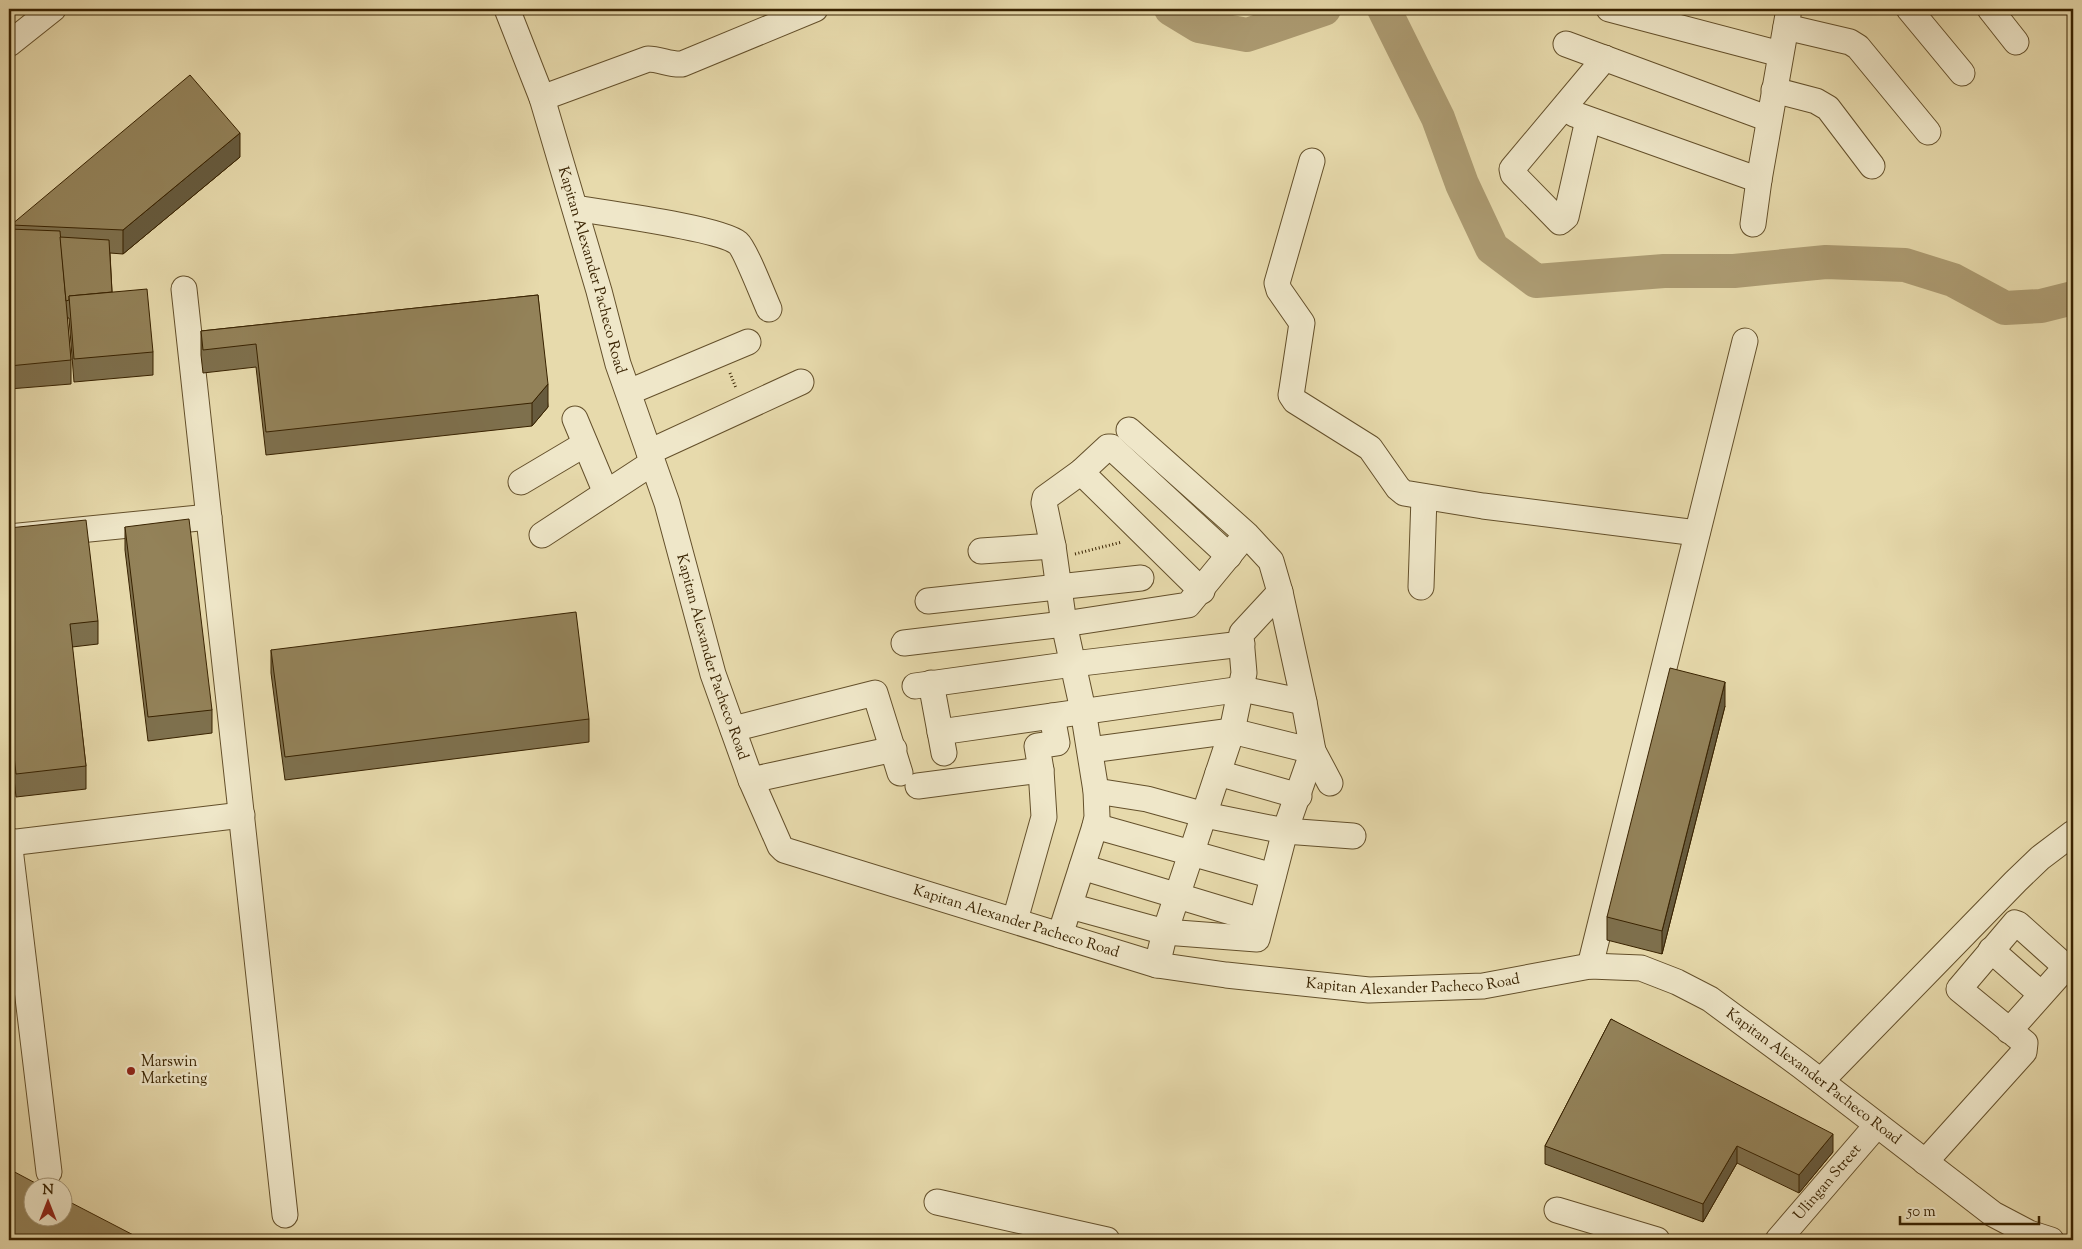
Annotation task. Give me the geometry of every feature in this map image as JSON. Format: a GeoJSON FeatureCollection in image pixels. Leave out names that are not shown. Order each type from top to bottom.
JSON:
{"type":"FeatureCollection","features":[{"type":"Feature","properties":{"kind":"street"},"geometry":{"type":"LineString","coordinates":[[9,44],[53,9]]}},
{"type":"Feature","properties":{"kind":"street","name":"Kapitan Alexander Pacheco Road"},"geometry":{"type":"LineString","coordinates":[[507,9],[542,98],[575,208],[618,364],[666,503],[713,674],[752,780],[780,846],[784,850],[1157,965],[1226,975],[1369,990],[1483,986],[1590,966],[1641,968],[1677,982],[1710,999],[1821,1081],[1992,1214],[2029,1233],[2051,1240]]}},
{"type":"Feature","properties":{"kind":"street"},"geometry":{"type":"LineString","coordinates":[[542,98],[648,59],[655,59],[669,64],[682,64],[815,9]]}},
{"type":"Feature","properties":{"kind":"street"},"geometry":{"type":"LineString","coordinates":[[1609,9],[1676,17],[1780,54]]}},
{"type":"Feature","properties":{"kind":"street"},"geometry":{"type":"LineString","coordinates":[[1909,9],[1962,73]]}},
{"type":"Feature","properties":{"kind":"street"},"geometry":{"type":"LineString","coordinates":[[1990,9],[2016,42]]}},
{"type":"Feature","properties":{"kind":"street"},"geometry":{"type":"LineString","coordinates":[[1753,224],[1787,18],[1850,42],[1858,47],[1928,132]]}},
{"type":"Feature","properties":{"kind":"street"},"geometry":{"type":"LineString","coordinates":[[1566,44],[1769,119]]}},
{"type":"Feature","properties":{"kind":"street"},"geometry":{"type":"LineString","coordinates":[[1588,120],[1566,217],[1560,222],[1513,174],[1512,169],[1604,58]]}},
{"type":"Feature","properties":{"kind":"street"},"geometry":{"type":"LineString","coordinates":[[1774,90],[1816,101],[1828,108],[1872,166]]}},
{"type":"Feature","properties":{"kind":"street"},"geometry":{"type":"LineString","coordinates":[[1562,110],[1759,180]]}},
{"type":"Feature","properties":{"kind":"street"},"geometry":{"type":"LineString","coordinates":[[1312,161],[1277,283],[1279,290],[1302,323],[1291,395],[1295,401],[1370,448],[1398,488],[1404,493],[1697,532]]}},
{"type":"Feature","properties":{"kind":"street"},"geometry":{"type":"LineString","coordinates":[[575,208],[702,230],[726,237],[739,244],[769,309]]}},
{"type":"Feature","properties":{"kind":"street"},"geometry":{"type":"LineString","coordinates":[[184,289],[284,1215]]}},
{"type":"Feature","properties":{"kind":"street"},"geometry":{"type":"LineString","coordinates":[[1590,966],[1745,341]]}},
{"type":"Feature","properties":{"kind":"street"},"geometry":{"type":"LineString","coordinates":[[629,392],[748,342]]}},
{"type":"Feature","properties":{"kind":"street"},"geometry":{"type":"LineString","coordinates":[[542,535],[606,493],[651,458],[747,407],[801,382]]}},
{"type":"Feature","properties":{"kind":"street"},"geometry":{"type":"LineString","coordinates":[[575,419],[606,493]]}},
{"type":"Feature","properties":{"kind":"street"},"geometry":{"type":"LineString","coordinates":[[1060,935],[1097,816],[1096,791],[1090,750],[1064,624],[1060,586],[1044,500],[1081,472],[1108,447],[1121,439]]}},
{"type":"Feature","properties":{"kind":"street"},"geometry":{"type":"LineString","coordinates":[[1121,439],[1246,534],[1271,561],[1280,592],[1313,752],[1330,783]]}},
{"type":"Feature","properties":{"kind":"street"},"geometry":{"type":"LineString","coordinates":[[1121,439],[1229,556]]}},
{"type":"Feature","properties":{"kind":"street"},"geometry":{"type":"LineString","coordinates":[[521,482],[585,444]]}},
{"type":"Feature","properties":{"kind":"street"},"geometry":{"type":"LineString","coordinates":[[1081,472],[1144,536],[1202,590]]}},
{"type":"Feature","properties":{"kind":"street"},"geometry":{"type":"LineString","coordinates":[[1421,588],[1424,497]]}},
{"type":"Feature","properties":{"kind":"street"},"geometry":{"type":"LineString","coordinates":[[9,537],[209,516]]}},
{"type":"Feature","properties":{"kind":"street"},"geometry":{"type":"LineString","coordinates":[[904,643],[1064,624],[1188,605],[1246,534]]}},
{"type":"Feature","properties":{"kind":"street"},"geometry":{"type":"LineString","coordinates":[[981,551],[1054,552]]}},
{"type":"Feature","properties":{"kind":"street"},"geometry":{"type":"LineString","coordinates":[[928,601],[1141,578]]}},
{"type":"Feature","properties":{"kind":"street"},"geometry":{"type":"LineString","coordinates":[[1157,965],[1165,932],[1232,730],[1244,673],[1242,633],[1280,592]]}},
{"type":"Feature","properties":{"kind":"street"},"geometry":{"type":"LineString","coordinates":[[1242,644],[1073,664],[923,685],[942,743],[1083,710],[1242,689],[1304,702]]}},
{"type":"Feature","properties":{"kind":"street"},"geometry":{"type":"LineString","coordinates":[[733,729],[881,692],[894,749],[909,780],[1041,770]]}},
{"type":"Feature","properties":{"kind":"street"},"geometry":{"type":"LineString","coordinates":[[1015,920],[1044,816],[1041,770],[1037,746],[1057,742],[1052,716]]}},
{"type":"Feature","properties":{"kind":"street"},"geometry":{"type":"LineString","coordinates":[[1090,750],[1232,730],[1313,752]]}},
{"type":"Feature","properties":{"kind":"street"},"geometry":{"type":"LineString","coordinates":[[752,780],[894,749]]}},
{"type":"Feature","properties":{"kind":"street"},"geometry":{"type":"LineString","coordinates":[[1070,906],[1165,932],[1257,939],[1285,831],[1299,796],[1313,752]]}},
{"type":"Feature","properties":{"kind":"street"},"geometry":{"type":"LineString","coordinates":[[1218,773],[1299,796]]}},
{"type":"Feature","properties":{"kind":"street"},"geometry":{"type":"LineString","coordinates":[[1096,791],[1147,799],[1205,815],[1285,831],[1353,836]]}},
{"type":"Feature","properties":{"kind":"street"},"geometry":{"type":"LineString","coordinates":[[49,1172],[9,842],[242,815]]}},
{"type":"Feature","properties":{"kind":"street"},"geometry":{"type":"LineString","coordinates":[[1095,826],[1192,855],[1273,876]]}},
{"type":"Feature","properties":{"kind":"street"},"geometry":{"type":"LineString","coordinates":[[1821,1081],[2016,881],[2040,858],[2073,833]]}},
{"type":"Feature","properties":{"kind":"street"},"geometry":{"type":"LineString","coordinates":[[1082,867],[1261,921]]}},
{"type":"Feature","properties":{"kind":"street"},"geometry":{"type":"LineString","coordinates":[[1925,1162],[2024,1052],[2025,1044],[2009,1032],[1959,989],[2013,925],[2018,924],[2066,965],[2066,969],[2009,1032]]}},
{"type":"Feature","properties":{"kind":"street"},"geometry":{"type":"LineString","coordinates":[[1991,950],[2042,994]]}},
{"type":"Feature","properties":{"kind":"street","name":"Ulingan Street"},"geometry":{"type":"LineString","coordinates":[[1778,1240],[1877,1125]]}},
{"type":"Feature","properties":{"kind":"street"},"geometry":{"type":"LineString","coordinates":[[937,1202],[1037,1233],[1107,1240]]}},
{"type":"Feature","properties":{"kind":"street"},"geometry":{"type":"LineString","coordinates":[[1556,1210],[1657,1240]]}},
{"type":"Feature","properties":{"kind":"path"},"geometry":{"type":"LineString","coordinates":[[722,354],[737,391],[747,407]]}},
{"type":"Feature","properties":{"kind":"path"},"geometry":{"type":"LineString","coordinates":[[1054,552],[1144,536]]}},
{"type":"Feature","properties":{"kind":"building"},"geometry":{"type":"Polygon","coordinates":[[[190,75],[240,133],[123,230],[11,225],[190,75]]]}},
{"type":"Feature","properties":{"kind":"building"},"geometry":{"type":"Polygon","coordinates":[[[9,229],[60,231],[71,360],[9,366],[9,229]]]}},
{"type":"Feature","properties":{"kind":"building"},"geometry":{"type":"Polygon","coordinates":[[[60,237],[109,240],[112,292],[69,296],[69,300],[66,301],[60,237]]]}},
{"type":"Feature","properties":{"kind":"building"},"geometry":{"type":"Polygon","coordinates":[[[147,289],[153,352],[74,359],[69,296],[147,289]]]}},
{"type":"Feature","properties":{"kind":"building"},"geometry":{"type":"Polygon","coordinates":[[[538,295],[548,384],[532,403],[266,432],[256,344],[203,350],[201,331],[538,295]]]}},
{"type":"Feature","properties":{"kind":"building"},"geometry":{"type":"Polygon","coordinates":[[[189,519],[212,710],[148,717],[125,527],[189,519]]]}},
{"type":"Feature","properties":{"kind":"building"},"geometry":{"type":"Polygon","coordinates":[[[86,520],[98,621],[70,624],[86,766],[16,774],[9,710],[9,528],[86,520]]]}},
{"type":"Feature","properties":{"kind":"building"},"geometry":{"type":"Polygon","coordinates":[[[576,612],[589,719],[285,757],[271,650],[576,612]]]}},
{"type":"Feature","properties":{"kind":"building"},"geometry":{"type":"Polygon","coordinates":[[[1670,668],[1725,682],[1662,931],[1607,917],[1670,668]]]}},
{"type":"Feature","properties":{"kind":"building"},"geometry":{"type":"Polygon","coordinates":[[[1611,1019],[1833,1134],[1799,1175],[1737,1146],[1703,1204],[1545,1146],[1611,1019]]]}},
{"type":"Feature","properties":{"kind":"building"},"geometry":{"type":"Polygon","coordinates":[[[9,1169],[22,1176],[22,1226],[72,1226],[72,1203],[143,1240],[9,1240],[9,1169]]]}},
{"type":"Feature","properties":{"kind":"waterway"},"geometry":{"type":"LineString","coordinates":[[1171,9],[1199,26],[1247,35],[1324,9]]}},
{"type":"Feature","properties":{"kind":"waterway"},"geometry":{"type":"LineString","coordinates":[[1384,9],[1438,118],[1462,184],[1492,248],[1536,281],[1664,271],[1734,271],[1826,262],[1905,265],[1953,280],[2005,308],[2041,306],[2073,298]]}},
{"type":"Feature","properties":{"kind":"place","name":"Marswin Marketing"},"geometry":{"type":"Point","coordinates":[131,1071]}}]}
